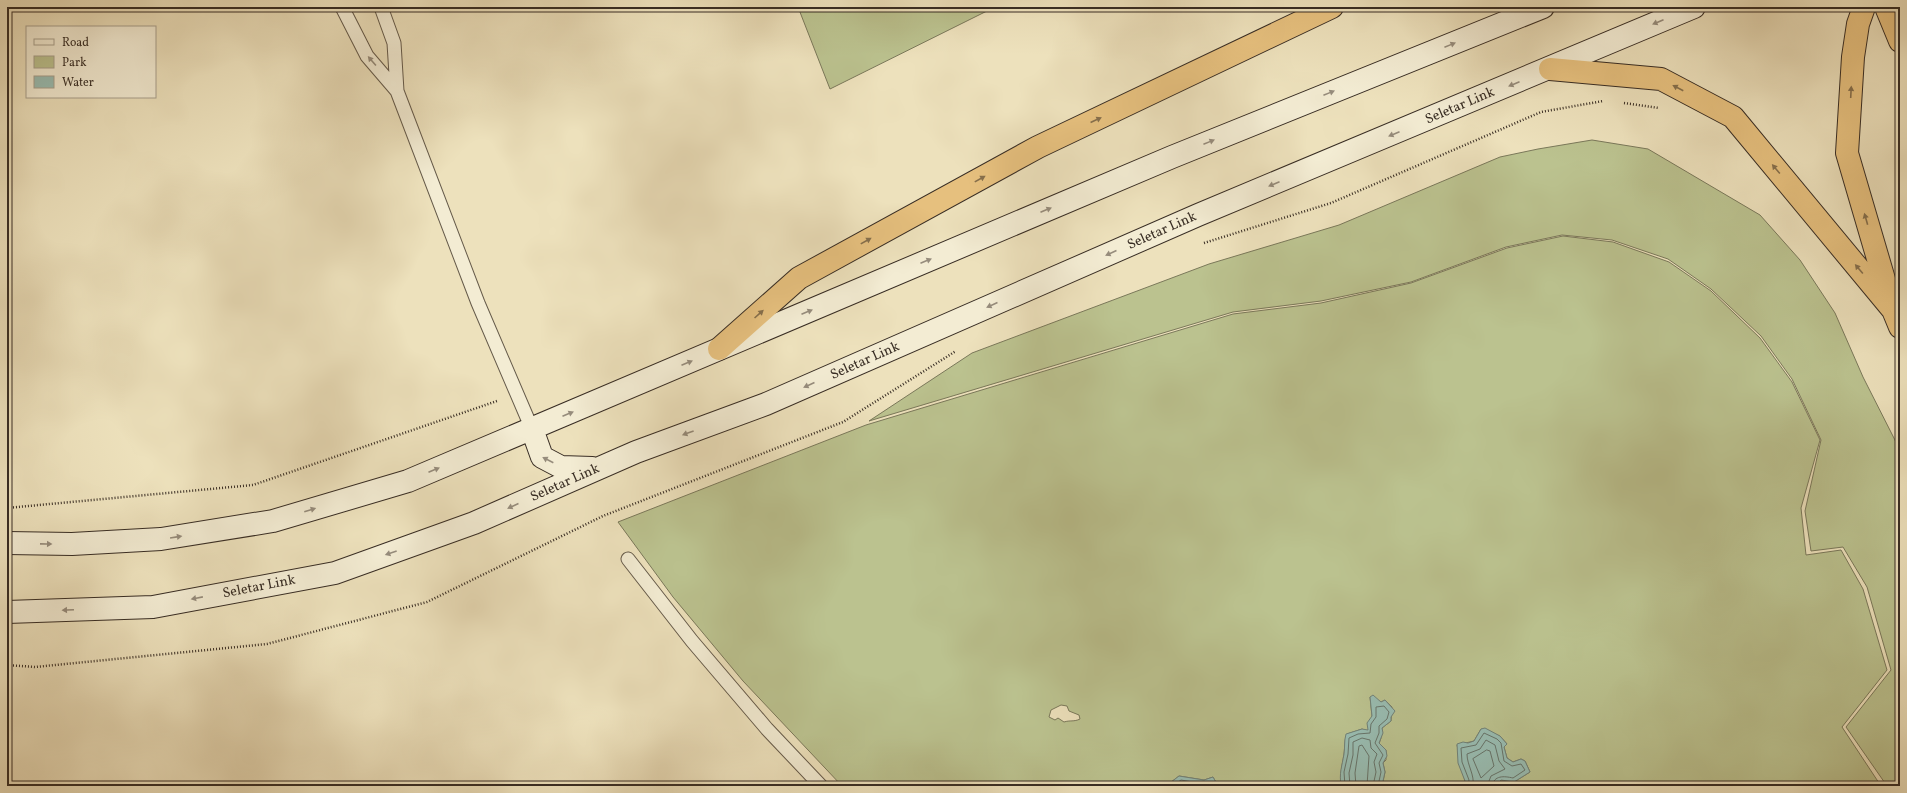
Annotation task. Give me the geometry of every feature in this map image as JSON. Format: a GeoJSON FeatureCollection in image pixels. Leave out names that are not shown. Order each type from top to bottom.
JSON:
{"type":"FeatureCollection","features":[{"type":"Feature","properties":{"kind":"highway"},"geometry":{"type":"LineString","coordinates":[[719,349],[799,278],[806,274],[1038,147],[1332,7]]}},
{"type":"Feature","properties":{"kind":"highway"},"geometry":{"type":"LineString","coordinates":[[1864,7],[1858,24],[1853,57],[1847,153],[1896,318]]}},
{"type":"Feature","properties":{"kind":"highway"},"geometry":{"type":"LineString","coordinates":[[1886,7],[1900,41]]}},
{"type":"Feature","properties":{"kind":"highway"},"geometry":{"type":"LineString","coordinates":[[1550,69],[1661,80],[1733,117],[1896,318]]}},
{"type":"Feature","properties":{"kind":"main road"},"geometry":{"type":"LineString","coordinates":[[7,543],[72,544],[161,539],[273,521],[408,481],[1172,157],[1543,7]]}},
{"type":"Feature","properties":{"kind":"main road","name":"Seletar Link"},"geometry":{"type":"LineString","coordinates":[[7,612],[153,606],[335,572],[474,524],[636,452],[766,404],[1198,215],[1550,69],[1694,7]]}},
{"type":"Feature","properties":{"kind":"main road"},"geometry":{"type":"LineString","coordinates":[[532,429],[542,457],[561,467],[600,468]]}},
{"type":"Feature","properties":{"kind":"lane"},"geometry":{"type":"LineString","coordinates":[[342,7],[367,56],[397,91]]}},
{"type":"Feature","properties":{"kind":"lane"},"geometry":{"type":"LineString","coordinates":[[381,7],[394,43],[397,91],[478,303],[532,429]]}},
{"type":"Feature","properties":{"kind":"lane"},"geometry":{"type":"LineString","coordinates":[[628,559],[692,641],[767,729],[822,786]]}},
{"type":"Feature","properties":{"kind":"path"},"geometry":{"type":"LineString","coordinates":[[1198,245],[1331,203],[1541,112],[1605,101]]}},
{"type":"Feature","properties":{"kind":"path"},"geometry":{"type":"LineString","coordinates":[[1620,103],[1665,109]]}},
{"type":"Feature","properties":{"kind":"path"},"geometry":{"type":"LineString","coordinates":[[7,665],[35,667],[267,644],[427,602],[603,516],[843,422],[962,347]]}},
{"type":"Feature","properties":{"kind":"path"},"geometry":{"type":"LineString","coordinates":[[7,508],[253,485],[518,394]]}},
{"type":"Feature","properties":{"kind":"green space"},"geometry":{"type":"Polygon","coordinates":[[[798,7],[995,7],[830,89],[798,7]]]}},
{"type":"Feature","properties":{"kind":"green space"},"geometry":{"type":"Polygon","coordinates":[[[1592,140],[1648,149],[1760,215],[1800,260],[1835,313],[1863,377],[1900,450],[1900,786],[1887,786],[1846,727],[1891,670],[1867,587],[1843,547],[1811,551],[1805,511],[1821,440],[1792,379],[1761,336],[1711,289],[1668,259],[1612,240],[1562,235],[1506,247],[1411,282],[1321,301],[1233,312],[869,421],[972,353],[1209,264],[1339,225],[1500,157],[1592,140]]]}},
{"type":"Feature","properties":{"kind":"green space"},"geometry":{"type":"Polygon","coordinates":[[[1563,236],[1613,242],[1669,262],[1711,291],[1760,338],[1792,382],[1820,440],[1801,508],[1806,555],[1841,550],[1863,589],[1887,670],[1842,727],[1881,786],[1495,786],[1501,780],[1514,782],[1530,772],[1525,761],[1521,759],[1513,762],[1507,758],[1504,747],[1507,744],[1500,736],[1481,729],[1474,741],[1457,745],[1465,781],[1464,786],[1382,786],[1385,772],[1383,763],[1386,760],[1386,750],[1379,744],[1382,728],[1391,721],[1392,707],[1385,700],[1381,702],[1370,697],[1372,716],[1368,731],[1362,729],[1347,734],[1346,737],[1341,773],[1341,786],[1218,786],[1213,777],[1204,780],[1179,776],[1166,786],[842,786],[743,681],[673,597],[618,522],[866,425],[1233,314],[1321,303],[1411,283],[1507,248],[1563,236]],[[1061,705],[1051,710],[1049,717],[1055,720],[1058,718],[1064,722],[1080,719],[1079,715],[1069,711],[1067,706],[1061,705]]]}},
{"type":"Feature","properties":{"kind":"water"},"geometry":{"type":"Polygon","coordinates":[[[1373,695],[1381,702],[1385,700],[1395,711],[1391,717],[1391,721],[1382,728],[1383,733],[1379,743],[1386,750],[1387,756],[1383,763],[1385,772],[1382,786],[1341,786],[1340,781],[1346,734],[1362,729],[1368,730],[1367,723],[1372,716],[1370,697],[1373,695]]]}},
{"type":"Feature","properties":{"kind":"water"},"geometry":{"type":"Polygon","coordinates":[[[1485,728],[1500,736],[1507,744],[1504,747],[1507,758],[1513,762],[1521,759],[1525,761],[1530,772],[1514,782],[1501,780],[1495,786],[1464,786],[1465,781],[1458,763],[1457,744],[1474,741],[1481,729],[1485,728]]]}},
{"type":"Feature","properties":{"kind":"water"},"geometry":{"type":"Polygon","coordinates":[[[1179,776],[1204,780],[1213,777],[1218,786],[1166,786],[1179,776]]]}}]}
